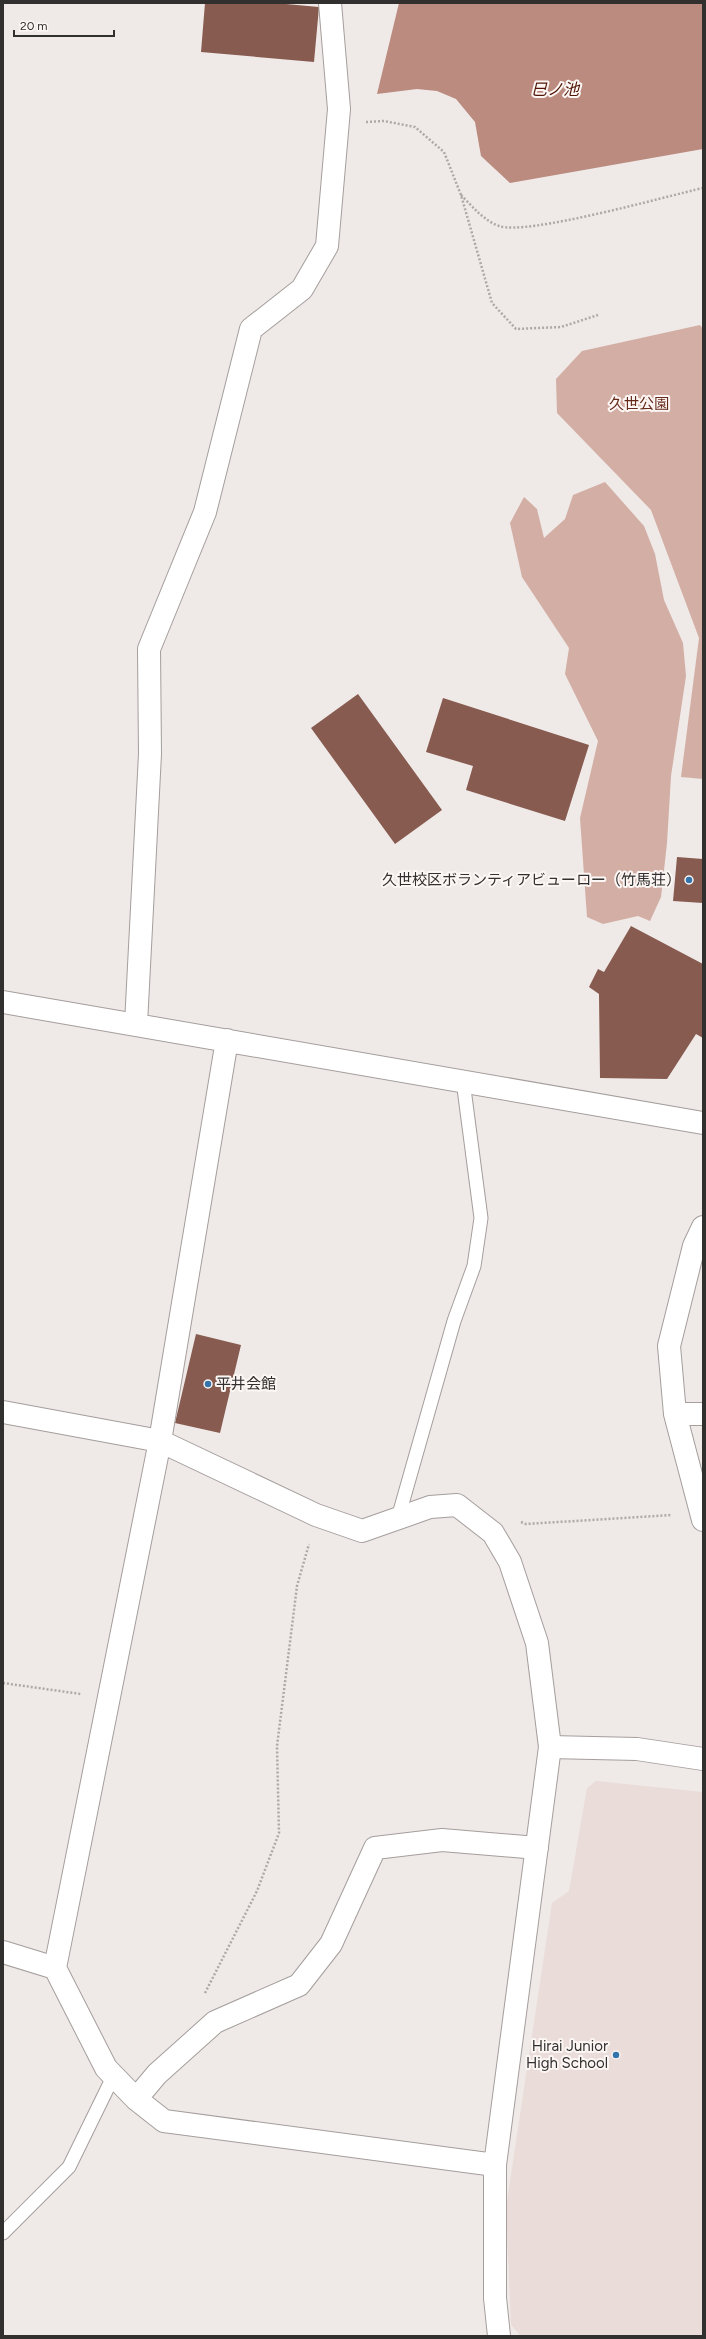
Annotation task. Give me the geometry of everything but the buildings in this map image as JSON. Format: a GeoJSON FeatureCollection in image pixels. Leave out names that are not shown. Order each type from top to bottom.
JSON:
{"type":"FeatureCollection","features":[{"type":"Feature","properties":{"kind":"street"},"geometry":{"type":"LineString","coordinates":[[136,1024],[150,754],[149,649],[205,512],[251,329],[302,289],[327,246],[339,109],[330,3]]}},
{"type":"Feature","properties":{"kind":"street"},"geometry":{"type":"LineString","coordinates":[[3,1002],[703,1124]]}},
{"type":"Feature","properties":{"kind":"street"},"geometry":{"type":"LineString","coordinates":[[227,1040],[160,1441],[55,1968],[106,2068],[113,2077],[136,2099],[164,2121],[495,2165]]}},
{"type":"Feature","properties":{"kind":"street"},"geometry":{"type":"LineString","coordinates":[[702,1517],[675,1414],[669,1346],[694,1246],[703,1227]]}},
{"type":"Feature","properties":{"kind":"street"},"geometry":{"type":"LineString","coordinates":[[3,1412],[160,1441],[316,1515],[362,1531],[430,1507],[457,1505],[493,1533],[510,1562],[536,1644],[550,1747],[495,2165],[495,2298],[499,2336]]}},
{"type":"Feature","properties":{"kind":"street"},"geometry":{"type":"LineString","coordinates":[[675,1414],[703,1414]]}},
{"type":"Feature","properties":{"kind":"street"},"geometry":{"type":"LineString","coordinates":[[550,1747],[637,1749],[703,1759]]}},
{"type":"Feature","properties":{"kind":"street"},"geometry":{"type":"LineString","coordinates":[[136,2099],[157,2074],[214,2022],[299,1985],[331,1944],[375,1848],[442,1840],[537,1848]]}},
{"type":"Feature","properties":{"kind":"street"},"geometry":{"type":"LineString","coordinates":[[3,1952],[55,1968]]}},
{"type":"Feature","properties":{"kind":"lane"},"geometry":{"type":"LineString","coordinates":[[398,1518],[454,1321],[474,1266],[481,1218],[463,1081]]}},
{"type":"Feature","properties":{"kind":"lane"},"geometry":{"type":"LineString","coordinates":[[3,2233],[69,2167],[113,2077]]}},
{"type":"Feature","properties":{"kind":"path"},"geometry":{"type":"LineString","coordinates":[[338,122],[384,121],[415,127],[444,152],[461,194],[492,304],[516,329],[562,327],[598,315]]}},
{"type":"Feature","properties":{"kind":"path"},"geometry":{"type":"LineString","coordinates":[[461,194],[480,215],[500,226],[539,226],[703,188]]}},
{"type":"Feature","properties":{"kind":"path"},"geometry":{"type":"LineString","coordinates":[[205,1995],[257,1891],[279,1833],[277,1746],[297,1586],[316,1515]]}},
{"type":"Feature","properties":{"kind":"path"},"geometry":{"type":"LineString","coordinates":[[518,1521],[526,1524],[702,1517]]}},
{"type":"Feature","properties":{"kind":"path"},"geometry":{"type":"LineString","coordinates":[[3,1683],[109,1698]]}},
{"type":"Feature","properties":{"kind":"shaded area","name":"Hirai Junior High School"},"geometry":{"type":"Polygon","coordinates":[[[596,1781],[703,1792],[703,2336],[520,2336],[511,2324],[506,2208],[552,1903],[569,1891],[587,1788],[596,1781]]]}},
{"type":"Feature","properties":{"kind":"green space","name":"久世公園"},"geometry":{"type":"Polygon","coordinates":[[[700,325],[703,329],[703,779],[681,777],[699,638],[651,510],[557,413],[556,379],[582,351],[700,325]]]}},
{"type":"Feature","properties":{"kind":"green space"},"geometry":{"type":"Polygon","coordinates":[[[605,482],[644,526],[655,554],[664,600],[683,643],[686,676],[671,776],[667,843],[661,897],[650,921],[638,916],[603,924],[587,917],[580,818],[598,741],[565,674],[569,648],[522,577],[510,523],[524,497],[537,509],[544,538],[565,519],[573,495],[605,482]]]}},
{"type":"Feature","properties":{"kind":"water","name":"巳ノ池"},"geometry":{"type":"Polygon","coordinates":[[[399,3],[703,3],[703,149],[510,183],[481,156],[475,122],[456,99],[437,91],[417,89],[377,94],[399,3]]]}},
{"type":"Feature","properties":{"kind":"place","name":"久世校区ボランティアビューロー（竹馬荘）"},"geometry":{"type":"Point","coordinates":[689,880]}},
{"type":"Feature","properties":{"kind":"place","name":"平井会館"},"geometry":{"type":"Point","coordinates":[208,1384]}},
{"type":"Feature","properties":{"kind":"place","name":"Hirai Junior High School"},"geometry":{"type":"Point","coordinates":[616,2055]}}]}
